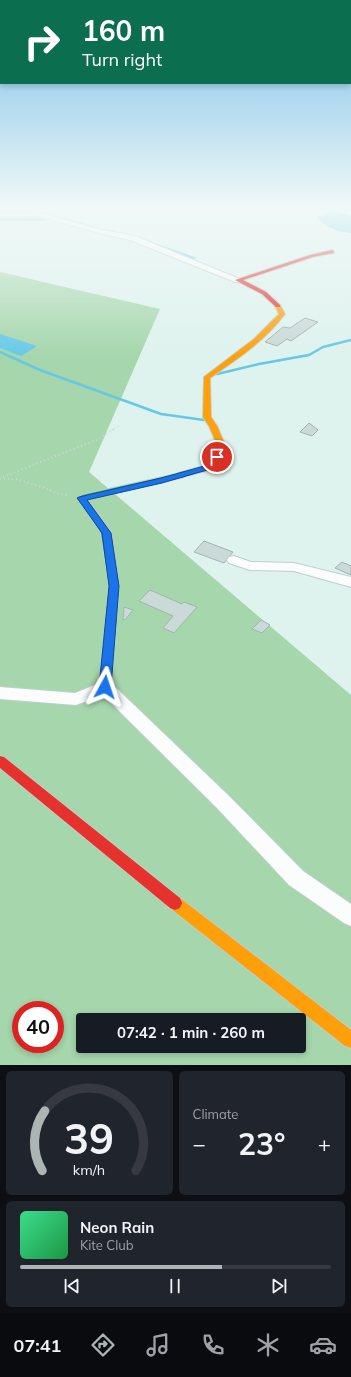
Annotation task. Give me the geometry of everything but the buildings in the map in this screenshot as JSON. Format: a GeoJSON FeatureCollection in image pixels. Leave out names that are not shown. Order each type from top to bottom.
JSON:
{"type":"FeatureCollection","features":[{"type":"Feature","properties":{"kind":"street"},"geometry":{"type":"LineString","coordinates":[[105,687],[114,586],[106,533],[82,498],[211,467],[222,447],[213,426],[206,417],[207,377],[276,324],[282,314],[280,306],[251,285],[182,258]]}},
{"type":"Feature","properties":{"kind":"street"},"geometry":{"type":"LineString","coordinates":[[238,280],[307,258]]}},
{"type":"Feature","properties":{"kind":"street"},"geometry":{"type":"LineString","coordinates":[[234,560],[250,566],[294,567],[351,582]]}},
{"type":"Feature","properties":{"kind":"street"},"geometry":{"type":"LineString","coordinates":[[0,693],[76,699],[105,687]]}},
{"type":"Feature","properties":{"kind":"street"},"geometry":{"type":"LineString","coordinates":[[105,687],[222,802],[296,878],[351,916]]}},
{"type":"Feature","properties":{"kind":"street"},"geometry":{"type":"LineString","coordinates":[[0,761],[189,914],[351,1040]]}},
{"type":"Feature","properties":{"kind":"path"},"geometry":{"type":"LineString","coordinates":[[0,478],[96,440],[120,425]]}},
{"type":"Feature","properties":{"kind":"green space"},"geometry":{"type":"Polygon","coordinates":[[[0,272],[160,309],[89,472],[351,695],[351,1065],[0,1065],[0,272]]]}},
{"type":"Feature","properties":{"kind":"water"},"geometry":{"type":"Polygon","coordinates":[[[0,334],[37,346],[21,356],[0,348],[0,334]]]}},
{"type":"Feature","properties":{"kind":"waterway"},"geometry":{"type":"LineString","coordinates":[[217,374],[259,364],[309,355],[323,347],[351,340]]}},
{"type":"Feature","properties":{"kind":"waterway"},"geometry":{"type":"LineString","coordinates":[[0,352],[40,370],[161,414],[204,420]]}},
{"type":"Feature","properties":{"kind":"traffic: fast"},"geometry":{"type":"LineString","coordinates":[[105,687],[114,586],[106,533],[82,498],[181,475]]}},
{"type":"Feature","properties":{"kind":"traffic: slow"},"geometry":{"type":"LineString","coordinates":[[181,475],[211,467],[222,447],[213,426],[207,417],[207,377],[266,333],[282,314],[278,306]]}},
{"type":"Feature","properties":{"kind":"traffic: slow"},"geometry":{"type":"LineString","coordinates":[[175,903],[351,1040]]}},
{"type":"Feature","properties":{"kind":"traffic: jam"},"geometry":{"type":"LineString","coordinates":[[278,306],[264,293],[238,280],[307,258]]}},
{"type":"Feature","properties":{"kind":"traffic: jam"},"geometry":{"type":"LineString","coordinates":[[0,761],[175,903]]}},
{"type":"Feature","properties":{"kind":"route"},"geometry":{"type":"LineString","coordinates":[[105,687],[114,586],[106,533],[82,498],[211,467],[217,457]]}}]}
